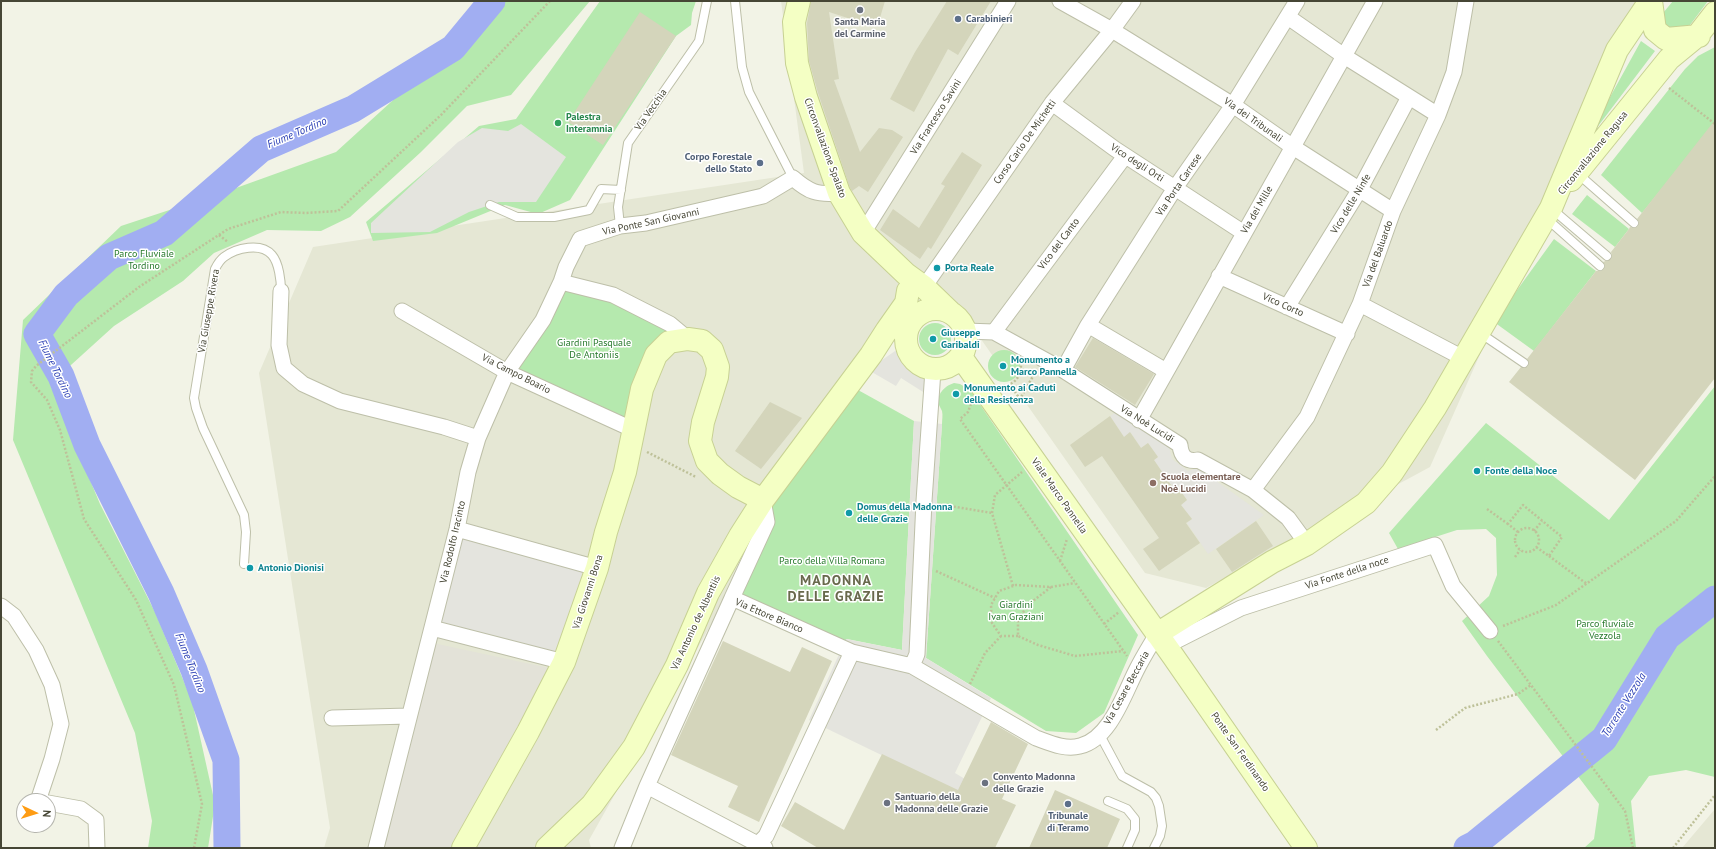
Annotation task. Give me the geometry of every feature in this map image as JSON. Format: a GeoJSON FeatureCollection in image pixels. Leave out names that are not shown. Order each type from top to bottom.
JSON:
{"type":"FeatureCollection","features":[{"type":"Feature","properties":{"kind":"main road","name":"Circonvallazione Spalato"},"geometry":{"type":"LineString","coordinates":[[799,1],[794,22],[797,63],[806,97],[839,193],[863,233],[912,284],[950,312]]}},
{"type":"Feature","properties":{"kind":"main road","name":"Circonvallazione Ragusa"},"geometry":{"type":"LineString","coordinates":[[1651,1],[1655,30],[1666,39],[1706,35]]}},
{"type":"Feature","properties":{"kind":"main road","name":"Circonvallazione Ragusa"},"geometry":{"type":"LineString","coordinates":[[1551,208],[1617,50],[1651,1]]}},
{"type":"Feature","properties":{"kind":"main road"},"geometry":{"type":"LineString","coordinates":[[1706,35],[1715,13]]}},
{"type":"Feature","properties":{"kind":"main road","name":"Circonvallazione Ragusa"},"geometry":{"type":"LineString","coordinates":[[1551,208],[1577,173],[1669,59],[1706,35]]}},
{"type":"Feature","properties":{"kind":"main road"},"geometry":{"type":"LineString","coordinates":[[1165,646],[1272,562],[1307,544],[1366,503],[1392,472],[1435,408],[1551,208]]}},
{"type":"Feature","properties":{"kind":"main road","name":"Circonvallazione Spalato"},"geometry":{"type":"LineString","coordinates":[[912,284],[915,317]]}},
{"type":"Feature","properties":{"kind":"main road","name":"Via Antonio de Albentiis"},"geometry":{"type":"LineString","coordinates":[[547,848],[592,805],[634,747],[677,665],[708,593],[740,536],[763,500],[871,355],[906,303],[912,284]]}},
{"type":"Feature","properties":{"kind":"main road"},"geometry":{"type":"LineString","coordinates":[[887,330],[915,317],[934,309],[950,312],[960,320],[965,331],[966,345],[961,357],[949,367],[933,370],[920,366],[908,352],[906,339],[906,333],[915,317]]}},
{"type":"Feature","properties":{"kind":"main road"},"geometry":{"type":"LineString","coordinates":[[688,339],[702,341],[712,350],[718,367],[717,377],[700,441],[707,461],[720,474],[738,487],[763,500]]}},
{"type":"Feature","properties":{"kind":"main road","name":"Via Giovanni Bona"},"geometry":{"type":"LineString","coordinates":[[463,848],[528,732],[564,662],[597,568],[606,532],[625,472],[642,389],[656,355],[669,342],[688,339]]}},
{"type":"Feature","properties":{"kind":"main road"},"geometry":{"type":"LineString","coordinates":[[871,355],[889,349],[908,352]]}},
{"type":"Feature","properties":{"kind":"main road","name":"Viale Marco Pannella"},"geometry":{"type":"LineString","coordinates":[[961,357],[1165,646]]}},
{"type":"Feature","properties":{"kind":"main road","name":"Ponte San Ferdinando"},"geometry":{"type":"LineString","coordinates":[[1165,646],[1306,848]]}},
{"type":"Feature","properties":{"kind":"street","name":"Via Francesco Savini"},"geometry":{"type":"LineString","coordinates":[[863,233],[1008,1]]}},
{"type":"Feature","properties":{"kind":"street","name":"Via dei Tribunali"},"geometry":{"type":"LineString","coordinates":[[1060,1],[1112,30],[1233,105],[1293,147],[1393,211]]}},
{"type":"Feature","properties":{"kind":"street","name":"Corso Carlo De Michetti"},"geometry":{"type":"LineString","coordinates":[[912,284],[1052,103],[1112,30],[1133,1]]}},
{"type":"Feature","properties":{"kind":"street","name":"Via Porta Carrese"},"geometry":{"type":"LineString","coordinates":[[1063,370],[1088,325],[1175,188],[1233,105],[1297,1]]}},
{"type":"Feature","properties":{"kind":"street","name":"Via dei Mille"},"geometry":{"type":"LineString","coordinates":[[1139,420],[1375,1]]}},
{"type":"Feature","properties":{"kind":"street","name":"Via del Baluardo"},"geometry":{"type":"LineString","coordinates":[[1253,490],[1307,416],[1347,334],[1360,304],[1393,211],[1438,115],[1454,72],[1466,1]]}},
{"type":"Feature","properties":{"kind":"street"},"geometry":{"type":"LineString","coordinates":[[1288,17],[1344,56],[1438,115]]}},
{"type":"Feature","properties":{"kind":"street","name":"Vico delle Ninfe"},"geometry":{"type":"LineString","coordinates":[[1287,307],[1360,189],[1409,97]]}},
{"type":"Feature","properties":{"kind":"street","name":"Vico degli Orti"},"geometry":{"type":"LineString","coordinates":[[1052,103],[1125,156],[1244,233]]}},
{"type":"Feature","properties":{"kind":"street","name":"Vico del Canto"},"geometry":{"type":"LineString","coordinates":[[994,332],[1125,156]]}},
{"type":"Feature","properties":{"kind":"street"},"geometry":{"type":"LineString","coordinates":[[793,178],[813,193],[839,193]]}},
{"type":"Feature","properties":{"kind":"street","name":"Via Ponte San Giovanni"},"geometry":{"type":"LineString","coordinates":[[507,372],[543,320],[580,239],[620,226],[646,223],[763,196],[793,178]]}},
{"type":"Feature","properties":{"kind":"street","name":"Vico Corto"},"geometry":{"type":"LineString","coordinates":[[1219,276],[1347,334]]}},
{"type":"Feature","properties":{"kind":"street"},"geometry":{"type":"LineString","coordinates":[[561,282],[613,295],[670,324],[688,339]]}},
{"type":"Feature","properties":{"kind":"street","name":"Via Giuseppe Rivera"},"geometry":{"type":"LineString","coordinates":[[281,291],[279,345],[284,368],[303,384],[340,401],[444,427],[478,438]]}},
{"type":"Feature","properties":{"kind":"street"},"geometry":{"type":"LineString","coordinates":[[1360,304],[1463,358]]}},
{"type":"Feature","properties":{"kind":"street","name":"Via Campo Boario"},"geometry":{"type":"LineString","coordinates":[[402,311],[507,372],[632,436]]}},
{"type":"Feature","properties":{"kind":"street"},"geometry":{"type":"LineString","coordinates":[[1088,325],[1166,371]]}},
{"type":"Feature","properties":{"kind":"street","name":"Via Noè Lucidi"},"geometry":{"type":"LineString","coordinates":[[965,331],[994,332],[1063,370],[1180,445],[1182,462],[1198,460],[1253,490],[1288,518],[1307,544]]}},
{"type":"Feature","properties":{"kind":"street"},"geometry":{"type":"LineString","coordinates":[[912,666],[916,654],[933,370]]}},
{"type":"Feature","properties":{"kind":"street","name":"Via Rodolfo Iracinto"},"geometry":{"type":"LineString","coordinates":[[376,848],[457,529],[468,472],[478,438],[507,372]]}},
{"type":"Feature","properties":{"kind":"street"},"geometry":{"type":"LineString","coordinates":[[732,598],[767,522],[763,500]]}},
{"type":"Feature","properties":{"kind":"street"},"geometry":{"type":"LineString","coordinates":[[457,529],[597,568]]}},
{"type":"Feature","properties":{"kind":"street","name":"Via Fonte della noce"},"geometry":{"type":"LineString","coordinates":[[1165,646],[1241,608],[1435,545],[1453,586],[1490,631]]}},
{"type":"Feature","properties":{"kind":"street","name":"Via Ettore Bianco"},"geometry":{"type":"LineString","coordinates":[[622,848],[647,786],[732,598],[852,652],[912,666]]}},
{"type":"Feature","properties":{"kind":"street"},"geometry":{"type":"LineString","coordinates":[[1,606],[14,616],[36,650],[52,685],[61,724],[52,759],[41,793]]}},
{"type":"Feature","properties":{"kind":"street"},"geometry":{"type":"LineString","coordinates":[[432,628],[564,662]]}},
{"type":"Feature","properties":{"kind":"street","name":"Via Cesare Beccaria"},"geometry":{"type":"LineString","coordinates":[[912,666],[1036,738],[1069,748],[1089,744],[1100,735],[1110,721],[1137,669],[1165,646]]}},
{"type":"Feature","properties":{"kind":"street"},"geometry":{"type":"LineString","coordinates":[[647,786],[759,847],[766,836],[852,652]]}},
{"type":"Feature","properties":{"kind":"street"},"geometry":{"type":"LineString","coordinates":[[332,718],[409,716]]}},
{"type":"Feature","properties":{"kind":"street"},"geometry":{"type":"LineString","coordinates":[[56,804],[81,809],[96,820],[97,848]]}},
{"type":"Feature","properties":{"kind":"lane","name":"Via Vecchia"},"geometry":{"type":"LineString","coordinates":[[620,226],[618,207],[622,190],[628,143],[699,42],[707,1]]}},
{"type":"Feature","properties":{"kind":"lane"},"geometry":{"type":"LineString","coordinates":[[735,1],[742,67],[749,92],[793,178]]}},
{"type":"Feature","properties":{"kind":"lane"},"geometry":{"type":"LineString","coordinates":[[1577,173],[1634,223]]}},
{"type":"Feature","properties":{"kind":"lane"},"geometry":{"type":"LineString","coordinates":[[490,205],[517,217],[554,217],[589,210],[601,189],[622,190]]}},
{"type":"Feature","properties":{"kind":"lane"},"geometry":{"type":"LineString","coordinates":[[1551,208],[1608,256]]}},
{"type":"Feature","properties":{"kind":"lane"},"geometry":{"type":"LineString","coordinates":[[1551,208],[1600,266]]}},
{"type":"Feature","properties":{"kind":"lane","name":"Via Giuseppe Rivera"},"geometry":{"type":"LineString","coordinates":[[244,564],[246,532],[244,515],[203,428],[194,398],[215,270],[218,263],[224,257],[237,251],[254,247],[261,248],[272,255],[276,263],[281,291]]}},
{"type":"Feature","properties":{"kind":"lane"},"geometry":{"type":"LineString","coordinates":[[1478,332],[1524,362]]}},
{"type":"Feature","properties":{"kind":"lane"},"geometry":{"type":"LineString","coordinates":[[1100,735],[1122,776],[1150,792],[1156,798],[1159,806],[1162,826],[1160,836],[1154,848]]}},
{"type":"Feature","properties":{"kind":"lane"},"geometry":{"type":"LineString","coordinates":[[1108,801],[1127,809],[1135,819],[1134,830],[1127,848]]}},
{"type":"Feature","properties":{"kind":"path"},"geometry":{"type":"LineString","coordinates":[[194,848],[202,804],[174,685],[136,600],[84,519],[60,430],[47,400],[31,382],[32,371],[36,366],[139,287],[228,229],[281,212],[306,213],[338,211],[441,115],[550,1]]}},
{"type":"Feature","properties":{"kind":"path"},"geometry":{"type":"LineString","coordinates":[[1665,85],[1715,124]]}},
{"type":"Feature","properties":{"kind":"path"},"geometry":{"type":"LineString","coordinates":[[1020,359],[1021,372],[1010,385],[1020,399],[1043,359]]}},
{"type":"Feature","properties":{"kind":"path"},"geometry":{"type":"LineString","coordinates":[[960,419],[1137,669]]}},
{"type":"Feature","properties":{"kind":"path"},"geometry":{"type":"LineString","coordinates":[[632,436],[702,481]]}},
{"type":"Feature","properties":{"kind":"path"},"geometry":{"type":"LineString","coordinates":[[1012,586],[992,513],[995,494],[1024,470]]}},
{"type":"Feature","properties":{"kind":"path"},"geometry":{"type":"LineString","coordinates":[[1633,848],[1625,811],[1490,631],[1556,605],[1587,584],[1676,521],[1715,476]]}},
{"type":"Feature","properties":{"kind":"path"},"geometry":{"type":"LineString","coordinates":[[924,501],[992,513]]}},
{"type":"Feature","properties":{"kind":"path"},"geometry":{"type":"LineString","coordinates":[[1508,524],[1523,505],[1562,537],[1549,556]]}},
{"type":"Feature","properties":{"kind":"path"},"geometry":{"type":"LineString","coordinates":[[1487,509],[1518,532]]}},
{"type":"Feature","properties":{"kind":"path"},"geometry":{"type":"LineString","coordinates":[[1534,530],[1542,521]]}},
{"type":"Feature","properties":{"kind":"path"},"geometry":{"type":"LineString","coordinates":[[1525,528],[1534,530],[1539,538],[1536,547],[1528,552],[1520,550],[1515,540],[1518,532],[1525,528]]}},
{"type":"Feature","properties":{"kind":"path"},"geometry":{"type":"LineString","coordinates":[[1060,561],[1069,534]]}},
{"type":"Feature","properties":{"kind":"path"},"geometry":{"type":"LineString","coordinates":[[1536,547],[1587,584]]}},
{"type":"Feature","properties":{"kind":"path"},"geometry":{"type":"LineString","coordinates":[[1515,557],[1520,550]]}},
{"type":"Feature","properties":{"kind":"path"},"geometry":{"type":"LineString","coordinates":[[922,564],[995,598]]}},
{"type":"Feature","properties":{"kind":"path"},"geometry":{"type":"LineString","coordinates":[[1001,636],[992,623],[991,605],[999,591],[1016,585],[1051,587],[1075,583]]}},
{"type":"Feature","properties":{"kind":"path"},"geometry":{"type":"LineString","coordinates":[[1018,636],[1018,618],[1034,601],[1051,587]]}},
{"type":"Feature","properties":{"kind":"path"},"geometry":{"type":"LineString","coordinates":[[1104,624],[1121,610]]}},
{"type":"Feature","properties":{"kind":"path"},"geometry":{"type":"LineString","coordinates":[[963,696],[985,653],[1001,636],[1018,636],[1038,645],[1075,656],[1123,651]]}},
{"type":"Feature","properties":{"kind":"path"},"geometry":{"type":"LineString","coordinates":[[1436,730],[1465,708],[1518,694],[1531,685]]}},
{"type":"Feature","properties":{"kind":"path"},"geometry":{"type":"LineString","coordinates":[[1673,848],[1715,795]]}},
{"type":"Feature","properties":{"kind":"shaded area"},"geometry":{"type":"Polygon","coordinates":[[[781,1],[1637,1],[1430,467],[1206,588],[1145,573],[950,295],[894,301],[849,385],[761,536],[589,840],[591,848],[324,848],[330,828],[259,373],[313,247],[804,173],[781,1]]]}},
{"type":"Feature","properties":{"kind":"shaded area"},"geometry":{"type":"Polygon","coordinates":[[[521,124],[566,157],[536,202],[499,202],[469,212],[430,232],[371,233],[371,223],[458,142],[482,128],[508,131],[521,124]]]}},
{"type":"Feature","properties":{"kind":"shaded area"},"geometry":{"type":"Polygon","coordinates":[[[898,349],[908,352],[915,362],[926,368],[931,397],[901,378],[896,386],[870,371],[882,360],[898,349]]]}},
{"type":"Feature","properties":{"kind":"shaded area"},"geometry":{"type":"Polygon","coordinates":[[[1115,413],[1169,447],[1172,459],[1188,471],[1198,468],[1264,515],[1208,554],[1187,523],[1192,519],[1181,505],[1187,500],[1177,486],[1173,488],[1154,460],[1158,457],[1148,443],[1141,448],[1131,433],[1124,437],[1110,416],[1115,413]]]}},
{"type":"Feature","properties":{"kind":"shaded area"},"geometry":{"type":"Polygon","coordinates":[[[914,421],[942,424],[926,658],[991,698],[955,773],[965,779],[958,792],[809,720],[846,639],[902,650],[914,421]]]}},
{"type":"Feature","properties":{"kind":"shaded area"},"geometry":{"type":"Polygon","coordinates":[[[457,529],[597,568],[564,662],[432,628],[457,529]]]}},
{"type":"Feature","properties":{"kind":"shaded area"},"geometry":{"type":"Polygon","coordinates":[[[433,643],[549,668],[511,746],[450,848],[382,848],[433,643]]]}},
{"type":"Feature","properties":{"kind":"shaded area"},"geometry":{"type":"Polygon","coordinates":[[[1715,809],[1715,848],[1682,848],[1715,809]]]}},
{"type":"Feature","properties":{"kind":"green space","name":"Parco Fluviale Tordino"},"geometry":{"type":"Polygon","coordinates":[[[502,1],[590,1],[511,95],[467,106],[421,152],[350,217],[321,231],[267,230],[214,253],[183,281],[114,326],[50,384],[100,504],[155,612],[192,701],[215,804],[208,848],[148,848],[152,821],[135,733],[13,440],[23,320],[121,226],[236,188],[336,152],[502,1]]]}},
{"type":"Feature","properties":{"kind":"green space","name":"Palestra Interamnia"},"geometry":{"type":"Polygon","coordinates":[[[600,1],[696,1],[692,13],[691,25],[676,36],[570,200],[538,214],[505,205],[437,233],[373,241],[366,222],[479,126],[516,119],[600,1]]]}},
{"type":"Feature","properties":{"kind":"green space"},"geometry":{"type":"Polygon","coordinates":[[[1673,1],[1708,1],[1687,29],[1666,33],[1663,13],[1673,1]]]}},
{"type":"Feature","properties":{"kind":"green space"},"geometry":{"type":"Polygon","coordinates":[[[1641,41],[1655,51],[1583,146],[1641,41]]]}},
{"type":"Feature","properties":{"kind":"green space"},"geometry":{"type":"Polygon","coordinates":[[[1715,47],[1715,124],[1642,213],[1601,175],[1685,69],[1698,56],[1715,47]]]}},
{"type":"Feature","properties":{"kind":"green space"},"geometry":{"type":"Polygon","coordinates":[[[1587,195],[1629,229],[1615,247],[1572,214],[1587,195]]]}},
{"type":"Feature","properties":{"kind":"green space"},"geometry":{"type":"Polygon","coordinates":[[[1554,239],[1596,271],[1534,351],[1494,322],[1554,239]]]}},
{"type":"Feature","properties":{"kind":"green space","name":"Giardini Pasquale De Antoniis"},"geometry":{"type":"Polygon","coordinates":[[[561,282],[670,324],[649,370],[634,430],[507,372],[561,282]]]}},
{"type":"Feature","properties":{"kind":"green space"},"geometry":{"type":"Polygon","coordinates":[[[935,323],[941,324],[948,330],[951,339],[950,345],[944,352],[935,355],[929,354],[922,348],[919,339],[920,333],[926,326],[935,323]]]}},
{"type":"Feature","properties":{"kind":"green space"},"geometry":{"type":"Polygon","coordinates":[[[1004,350],[1010,351],[1017,357],[1020,366],[1019,372],[1013,379],[1004,382],[998,381],[991,375],[988,366],[989,360],[995,353],[1004,350]]]}},
{"type":"Feature","properties":{"kind":"green space","name":"Giardini Ivan Graziani"},"geometry":{"type":"Polygon","coordinates":[[[954,383],[960,384],[970,390],[1138,635],[1104,713],[1076,733],[1046,731],[926,658],[942,418],[942,411],[938,401],[942,391],[947,386],[954,383]]]}},
{"type":"Feature","properties":{"kind":"green space","name":"Parco della Villa Romana"},"geometry":{"type":"Polygon","coordinates":[[[849,385],[914,421],[902,650],[847,639],[842,648],[732,598],[766,513],[849,385]]]}},
{"type":"Feature","properties":{"kind":"green space","name":"Parco fluviale Vezzola"},"geometry":{"type":"Polygon","coordinates":[[[1715,386],[1715,777],[1686,770],[1649,776],[1631,801],[1636,848],[1584,848],[1594,839],[1599,804],[1462,621],[1489,596],[1497,575],[1496,538],[1486,529],[1457,530],[1398,549],[1389,533],[1486,423],[1609,520],[1715,386]]]}},
{"type":"Feature","properties":{"kind":"building"},"geometry":{"type":"Polygon","coordinates":[[[811,1],[885,1],[879,21],[861,16],[860,22],[829,12],[839,79],[834,80],[860,152],[879,128],[892,130],[903,137],[868,192],[859,186],[852,191],[850,188],[818,93],[809,61],[807,23],[811,1]]]}},
{"type":"Feature","properties":{"kind":"building"},"geometry":{"type":"Polygon","coordinates":[[[947,1],[991,1],[958,55],[948,49],[914,112],[890,99],[915,52],[947,1]]]}},
{"type":"Feature","properties":{"kind":"building"},"geometry":{"type":"Polygon","coordinates":[[[640,12],[676,36],[603,145],[568,122],[640,12]]]}},
{"type":"Feature","properties":{"kind":"building"},"geometry":{"type":"Polygon","coordinates":[[[1715,120],[1715,378],[1635,480],[1509,382],[1521,367],[1524,368],[1528,366],[1529,363],[1527,359],[1596,271],[1601,271],[1604,269],[1605,265],[1603,262],[1611,259],[1611,252],[1630,227],[1635,228],[1638,226],[1639,222],[1637,219],[1715,120]]]}},
{"type":"Feature","properties":{"kind":"building"},"geometry":{"type":"Polygon","coordinates":[[[962,152],[982,165],[931,249],[928,247],[920,259],[880,230],[893,209],[919,228],[945,186],[941,184],[962,152]]]}},
{"type":"Feature","properties":{"kind":"building"},"geometry":{"type":"Polygon","coordinates":[[[1093,338],[1154,374],[1135,405],[1075,367],[1093,338]]]}},
{"type":"Feature","properties":{"kind":"building"},"geometry":{"type":"Polygon","coordinates":[[[770,402],[802,418],[761,469],[735,451],[770,402]]]}},
{"type":"Feature","properties":{"kind":"building"},"geometry":{"type":"Polygon","coordinates":[[[1110,416],[1124,437],[1130,432],[1141,448],[1148,443],[1158,457],[1154,460],[1173,488],[1177,486],[1187,500],[1181,505],[1192,519],[1186,523],[1200,543],[1159,571],[1143,549],[1159,538],[1102,456],[1085,467],[1070,445],[1110,416]]]}},
{"type":"Feature","properties":{"kind":"building"},"geometry":{"type":"Polygon","coordinates":[[[1256,521],[1273,546],[1232,572],[1216,549],[1256,521]]]}},
{"type":"Feature","properties":{"kind":"building"},"geometry":{"type":"Polygon","coordinates":[[[723,641],[790,672],[802,647],[832,661],[759,822],[728,807],[738,786],[671,755],[723,641]]]}},
{"type":"Feature","properties":{"kind":"building"},"geometry":{"type":"Polygon","coordinates":[[[991,722],[1028,744],[1002,799],[1016,805],[995,848],[818,848],[781,826],[795,802],[844,830],[882,754],[958,790],[991,722]]]}},
{"type":"Feature","properties":{"kind":"building","name":"Tribunale di Teramo"},"geometry":{"type":"Polygon","coordinates":[[[1055,790],[1120,819],[1107,848],[1029,848],[1055,790]]]}},
{"type":"Feature","properties":{"kind":"waterway","name":"Fiume Tordino"},"geometry":{"type":"LineString","coordinates":[[227,848],[226,760],[194,670],[161,593],[87,445],[61,376],[37,334],[66,295],[109,257],[164,233],[261,149],[353,109],[453,48],[492,1]]}},
{"type":"Feature","properties":{"kind":"waterway","name":"Torrente Vezzola"},"geometry":{"type":"LineString","coordinates":[[1467,848],[1475,844],[1604,739],[1667,637],[1715,599]]}},
{"type":"Feature","properties":{"kind":"place","name":"Santa Maria del Carmine"},"geometry":{"type":"Point","coordinates":[860,10]}},
{"type":"Feature","properties":{"kind":"place","name":"Carabinieri"},"geometry":{"type":"Point","coordinates":[958,19]}},
{"type":"Feature","properties":{"kind":"place","name":"Palestra Interamnia"},"geometry":{"type":"Point","coordinates":[558,123]}},
{"type":"Feature","properties":{"kind":"place","name":"Corpo Forestale dello Stato"},"geometry":{"type":"Point","coordinates":[760,163]}},
{"type":"Feature","properties":{"kind":"place","name":"Porta Reale"},"geometry":{"type":"Point","coordinates":[937,268]}},
{"type":"Feature","properties":{"kind":"place","name":"Giuseppe Garibaldi"},"geometry":{"type":"Point","coordinates":[933,339]}},
{"type":"Feature","properties":{"kind":"place","name":"Monumento a Marco Pannella"},"geometry":{"type":"Point","coordinates":[1003,366]}},
{"type":"Feature","properties":{"kind":"place","name":"Monumento ai Caduti della Resistenza"},"geometry":{"type":"Point","coordinates":[956,394]}},
{"type":"Feature","properties":{"kind":"place","name":"Fonte della Noce"},"geometry":{"type":"Point","coordinates":[1477,471]}},
{"type":"Feature","properties":{"kind":"place","name":"Scuola elementare Noè Lucidi"},"geometry":{"type":"Point","coordinates":[1153,483]}},
{"type":"Feature","properties":{"kind":"place","name":"Domus della Madonna delle Grazie"},"geometry":{"type":"Point","coordinates":[849,513]}},
{"type":"Feature","properties":{"kind":"place","name":"Antonio Dionisi"},"geometry":{"type":"Point","coordinates":[250,568]}},
{"type":"Feature","properties":{"kind":"place","name":"Convento Madonna delle Grazie"},"geometry":{"type":"Point","coordinates":[985,783]}},
{"type":"Feature","properties":{"kind":"place","name":"Santuario della Madonna delle Grazie"},"geometry":{"type":"Point","coordinates":[887,803]}},
{"type":"Feature","properties":{"kind":"place","name":"Tribunale di Teramo"},"geometry":{"type":"Point","coordinates":[1068,804]}},
{"type":"Feature","properties":{"kind":"district","name":"MADONNA DELLE GRAZIE"},"geometry":{"type":"Point","coordinates":[836,590]}}]}
